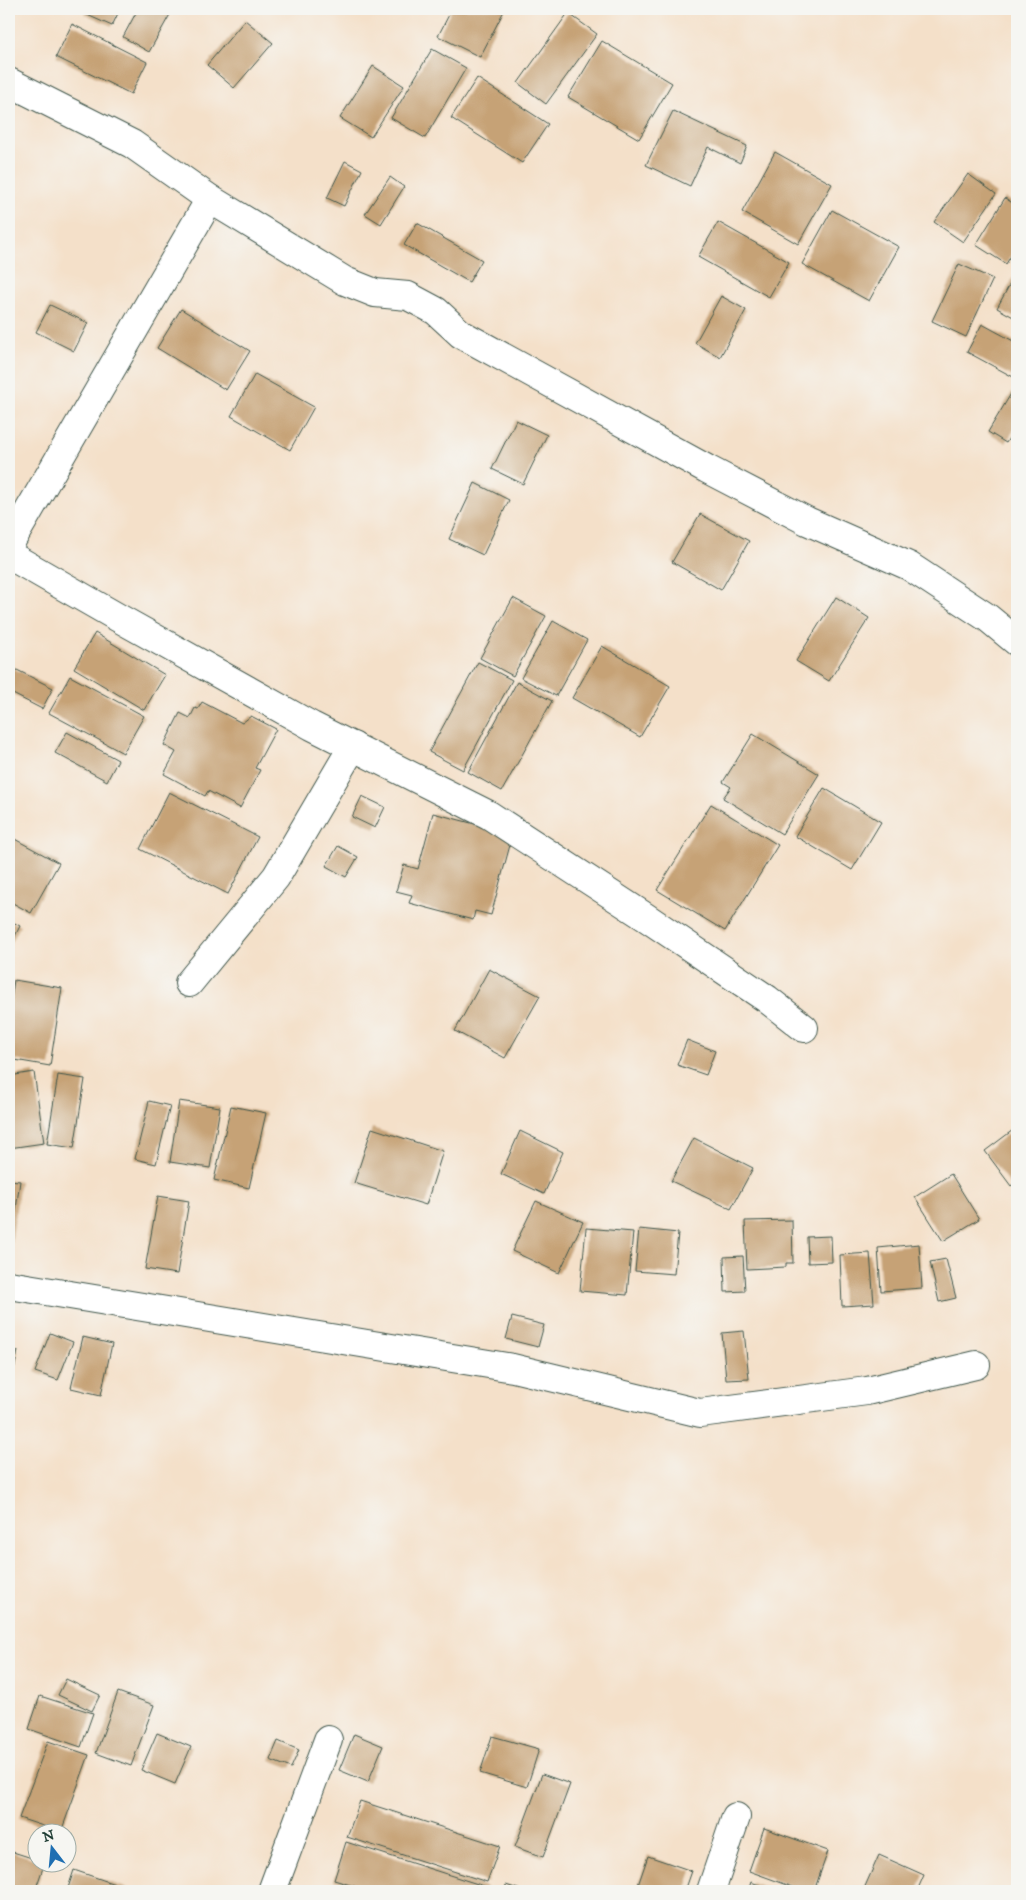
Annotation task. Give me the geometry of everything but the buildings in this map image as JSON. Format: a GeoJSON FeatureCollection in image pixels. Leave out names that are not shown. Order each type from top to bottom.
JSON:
{"type":"FeatureCollection","features":[{"type":"Feature","properties":{"kind":"street"},"geometry":{"type":"LineString","coordinates":[[9,82],[132,144],[210,199],[345,281],[375,293],[408,296],[422,303],[436,311],[461,334],[707,469],[807,521],[909,566],[988,618],[1017,642]]}},
{"type":"Feature","properties":{"kind":"street"},"geometry":{"type":"LineString","coordinates":[[9,544],[210,199]]}},
{"type":"Feature","properties":{"kind":"street"},"geometry":{"type":"LineString","coordinates":[[9,555],[312,726],[489,815],[767,999],[804,1028]]}},
{"type":"Feature","properties":{"kind":"street"},"geometry":{"type":"LineString","coordinates":[[189,983],[276,877],[353,746]]}},
{"type":"Feature","properties":{"kind":"street"},"geometry":{"type":"LineString","coordinates":[[9,1285],[513,1368],[700,1413],[868,1391],[976,1365]]}},
{"type":"Feature","properties":{"kind":"street"},"geometry":{"type":"LineString","coordinates":[[272,1891],[328,1740]]}},
{"type":"Feature","properties":{"kind":"street"},"geometry":{"type":"LineString","coordinates":[[711,1891],[736,1817]]}}]}
